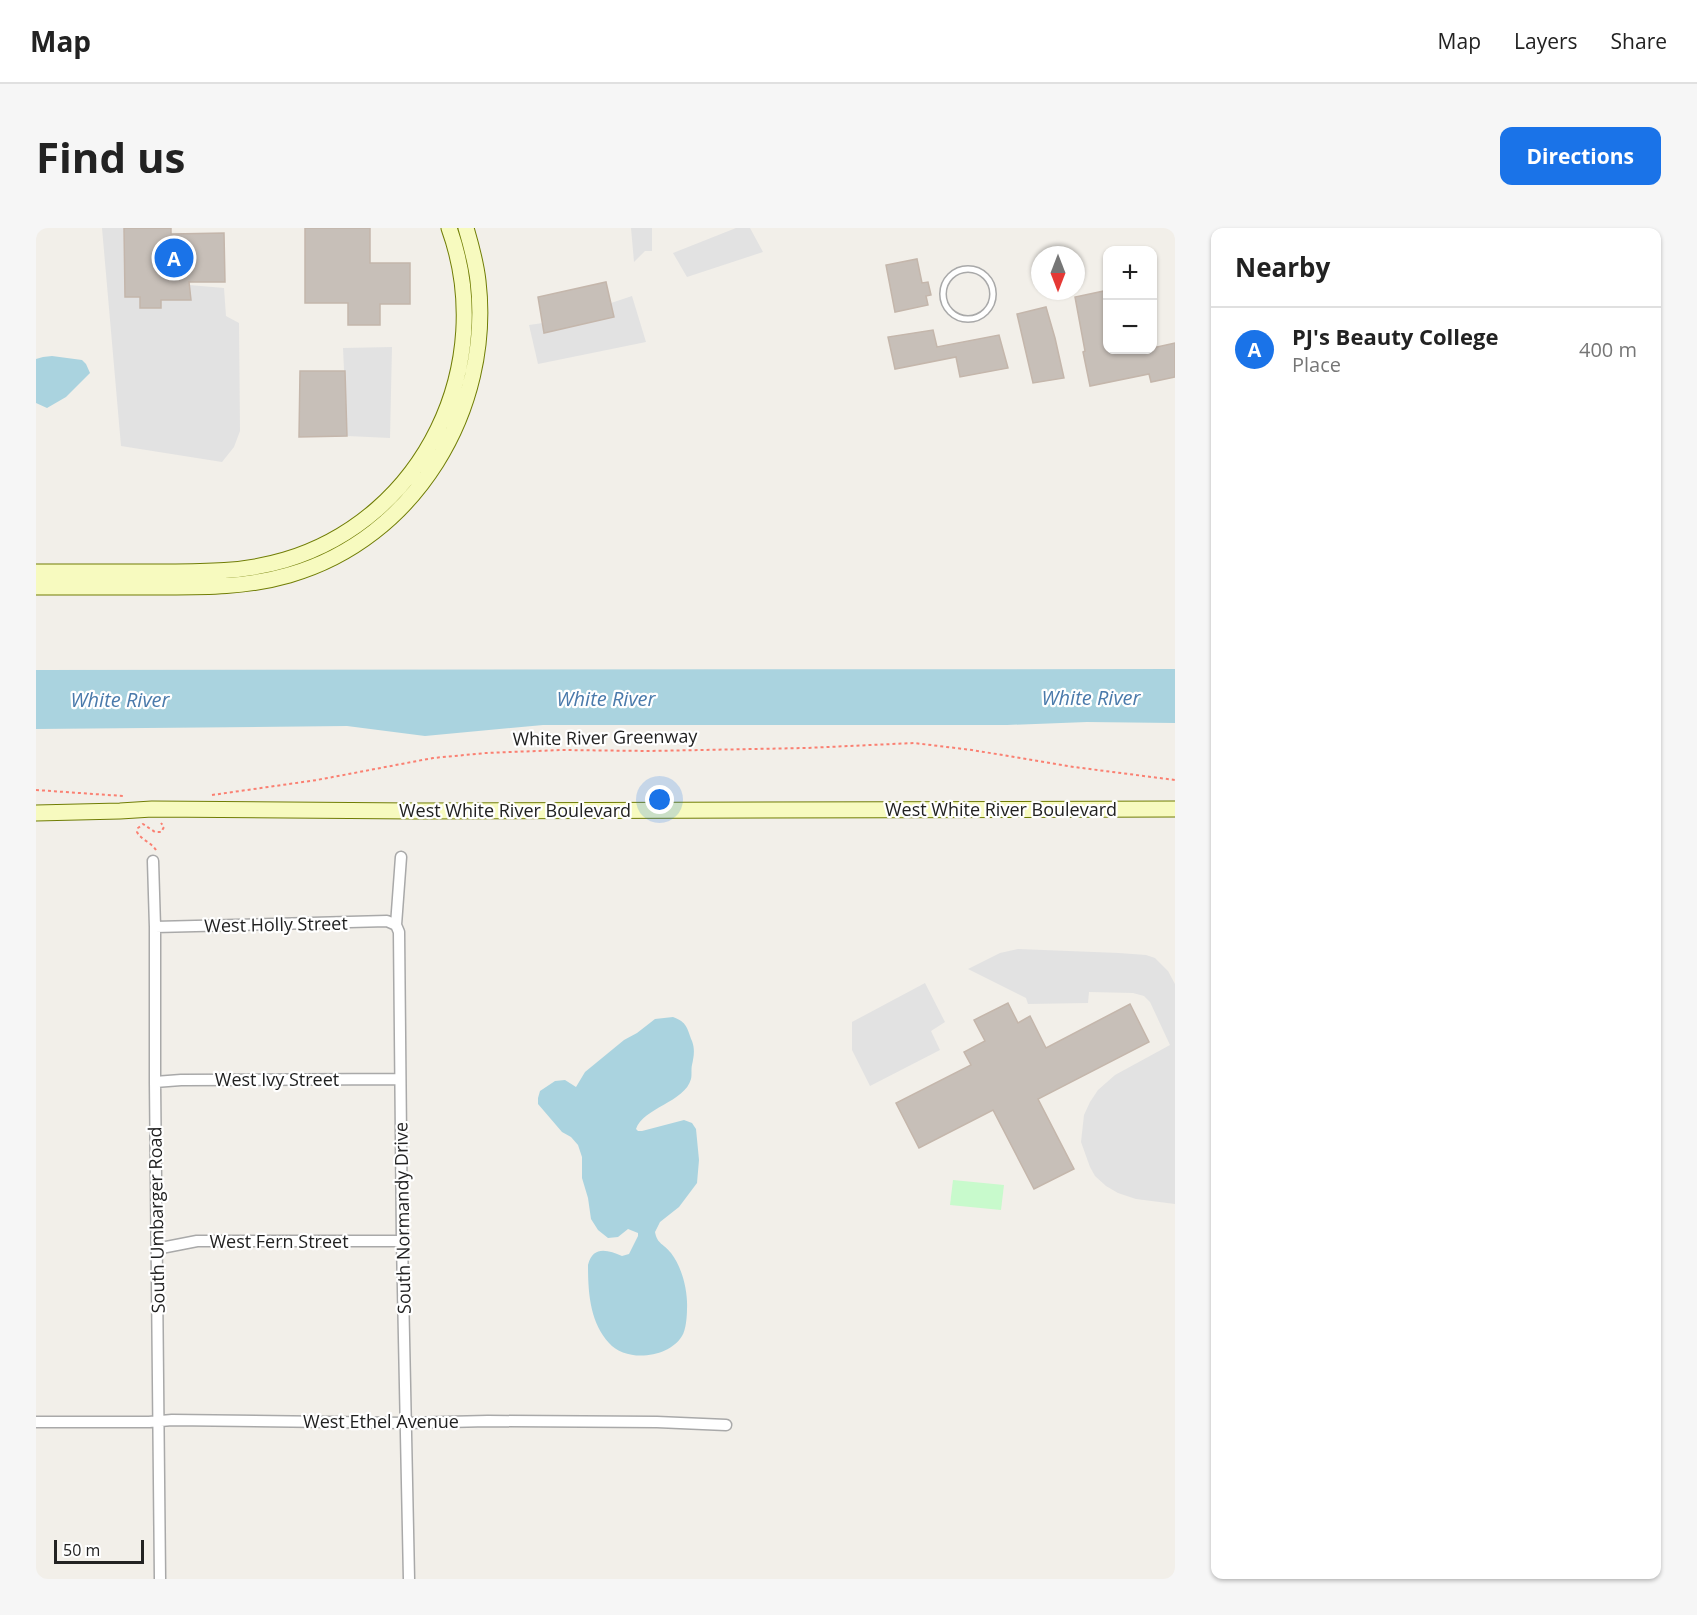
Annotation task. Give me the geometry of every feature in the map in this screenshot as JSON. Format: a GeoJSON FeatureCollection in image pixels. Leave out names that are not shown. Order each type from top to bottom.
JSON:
{"type":"FeatureCollection","features":[{"type":"Feature","properties":{"kind":"main road"},"geometry":{"type":"LineString","coordinates":[[36,572],[225,572],[259,566],[293,557],[334,540],[377,510],[397,491],[430,444],[453,393],[464,335],[464,309],[463,282],[449,228]]}},
{"type":"Feature","properties":{"kind":"main road"},"geometry":{"type":"LineString","coordinates":[[36,587],[226,587],[262,581],[289,575],[333,558],[365,539],[387,522],[408,501],[434,468],[444,452],[468,398],[479,337],[480,309],[473,251],[466,228]]}},
{"type":"Feature","properties":{"kind":"main road","name":"West White River Boulevard"},"geometry":{"type":"LineString","coordinates":[[36,813],[152,809],[1175,809]]}},
{"type":"Feature","properties":{"kind":"street","name":"South Normandy Drive"},"geometry":{"type":"LineString","coordinates":[[400,857],[396,925],[399,932],[409,1579]]}},
{"type":"Feature","properties":{"kind":"street","name":"South Umbarger Road"},"geometry":{"type":"LineString","coordinates":[[153,861],[160,1579]]}},
{"type":"Feature","properties":{"kind":"street","name":"West Holly Street"},"geometry":{"type":"LineString","coordinates":[[155,927],[387,921],[396,925]]}},
{"type":"Feature","properties":{"kind":"street","name":"West Ivy Street"},"geometry":{"type":"LineString","coordinates":[[155,1082],[400,1079]]}},
{"type":"Feature","properties":{"kind":"street","name":"West Fern Street"},"geometry":{"type":"LineString","coordinates":[[156,1249],[197,1241],[402,1241]]}},
{"type":"Feature","properties":{"kind":"street","name":"West Ethel Avenue"},"geometry":{"type":"LineString","coordinates":[[36,1422],[405,1423],[488,1421],[726,1425]]}},
{"type":"Feature","properties":{"kind":"lane"},"geometry":{"type":"LineString","coordinates":[[962,269],[978,271],[990,282],[993,298],[985,313],[969,319],[961,318],[947,308],[944,301],[944,285],[948,278],[962,269]]}},
{"type":"Feature","properties":{"kind":"path","name":"White River Greenway"},"geometry":{"type":"LineString","coordinates":[[208,796],[317,780],[433,758],[486,753],[561,750],[806,748],[914,743],[1175,780]]}},
{"type":"Feature","properties":{"kind":"path"},"geometry":{"type":"LineString","coordinates":[[36,790],[130,796]]}},
{"type":"Feature","properties":{"kind":"path"},"geometry":{"type":"LineString","coordinates":[[152,809],[153,817],[164,827],[161,832],[156,832],[143,824],[137,832],[139,837],[157,849],[153,861]]}},
{"type":"Feature","properties":{"kind":"green space"},"geometry":{"type":"Polygon","coordinates":[[[953,1180],[1004,1185],[1001,1210],[950,1205],[953,1180]]]}},
{"type":"Feature","properties":{"kind":"shaded area"},"geometry":{"type":"Polygon","coordinates":[[[102,228],[124,228],[125,297],[140,297],[140,308],[160,308],[161,300],[190,300],[189,285],[224,288],[226,316],[239,323],[240,431],[234,447],[222,462],[121,446],[102,228]]]}},
{"type":"Feature","properties":{"kind":"shaded area"},"geometry":{"type":"Polygon","coordinates":[[[631,228],[652,228],[652,251],[645,251],[634,262],[631,228]]]}},
{"type":"Feature","properties":{"kind":"shaded area"},"geometry":{"type":"Polygon","coordinates":[[[736,228],[750,228],[763,252],[687,277],[673,253],[736,228]]]}},
{"type":"Feature","properties":{"kind":"shaded area"},"geometry":{"type":"Polygon","coordinates":[[[632,296],[646,342],[538,364],[529,325],[543,323],[545,333],[614,317],[611,303],[632,296]]]}},
{"type":"Feature","properties":{"kind":"shaded area"},"geometry":{"type":"Polygon","coordinates":[[[392,347],[390,438],[347,436],[343,348],[392,347]]]}},
{"type":"Feature","properties":{"kind":"shaded area"},"geometry":{"type":"Polygon","coordinates":[[[1018,949],[1146,955],[1155,958],[1168,971],[1175,984],[1175,1204],[1136,1199],[1106,1186],[1095,1176],[1081,1142],[1084,1115],[1098,1090],[1115,1075],[1170,1045],[1150,1002],[1144,996],[1133,993],[1089,992],[1088,1003],[1028,1004],[1026,998],[968,969],[1000,953],[1018,949]]]}},
{"type":"Feature","properties":{"kind":"shaded area"},"geometry":{"type":"Polygon","coordinates":[[[925,983],[945,1022],[931,1031],[940,1050],[870,1086],[852,1050],[852,1022],[925,983]]]}},
{"type":"Feature","properties":{"kind":"water"},"geometry":{"type":"Polygon","coordinates":[[[52,356],[82,360],[90,373],[66,397],[47,408],[36,403],[36,359],[52,356]]]}},
{"type":"Feature","properties":{"kind":"water","name":"White River"},"geometry":{"type":"Polygon","coordinates":[[[1175,669],[1175,723],[543,725],[425,736],[347,726],[36,729],[36,670],[1175,669]]]}},
{"type":"Feature","properties":{"kind":"water"},"geometry":{"type":"Polygon","coordinates":[[[673,1017],[686,1026],[693,1044],[691,1079],[681,1094],[647,1116],[636,1129],[642,1131],[684,1120],[692,1123],[696,1129],[699,1160],[697,1183],[679,1207],[660,1222],[655,1232],[659,1242],[675,1259],[684,1280],[687,1302],[686,1319],[682,1336],[668,1349],[658,1353],[636,1355],[616,1349],[609,1343],[598,1326],[591,1307],[588,1265],[593,1254],[597,1252],[606,1251],[622,1256],[629,1254],[638,1233],[628,1229],[618,1237],[608,1238],[598,1230],[591,1219],[582,1178],[582,1157],[578,1145],[562,1132],[538,1104],[538,1098],[540,1091],[555,1081],[565,1080],[576,1087],[585,1072],[624,1040],[655,1019],[673,1017]]]}},
{"type":"Feature","properties":{"kind":"building"},"geometry":{"type":"Polygon","coordinates":[[[124,228],[171,228],[171,234],[224,233],[225,282],[189,282],[191,300],[161,300],[161,308],[140,308],[140,297],[125,297],[124,228]]]}},
{"type":"Feature","properties":{"kind":"building"},"geometry":{"type":"Polygon","coordinates":[[[305,228],[370,228],[370,263],[410,263],[410,304],[380,304],[380,325],[348,325],[348,303],[305,303],[305,228]]]}},
{"type":"Feature","properties":{"kind":"building"},"geometry":{"type":"Polygon","coordinates":[[[917,259],[922,283],[928,282],[931,295],[926,296],[928,305],[895,312],[886,265],[917,259]]]}},
{"type":"Feature","properties":{"kind":"building"},"geometry":{"type":"Polygon","coordinates":[[[606,282],[614,317],[544,333],[538,297],[606,282]]]}},
{"type":"Feature","properties":{"kind":"building"},"geometry":{"type":"Polygon","coordinates":[[[1103,291],[1103,354],[1157,354],[1157,347],[1175,343],[1175,377],[1151,382],[1149,374],[1090,386],[1076,300],[1085,300],[1085,295],[1103,291]]]}},
{"type":"Feature","properties":{"kind":"building"},"geometry":{"type":"Polygon","coordinates":[[[1046,307],[1064,378],[1033,383],[1017,314],[1046,307]]]}},
{"type":"Feature","properties":{"kind":"building"},"geometry":{"type":"Polygon","coordinates":[[[933,330],[937,347],[999,335],[1008,368],[960,377],[956,357],[895,369],[888,337],[933,330]]]}},
{"type":"Feature","properties":{"kind":"building"},"geometry":{"type":"Polygon","coordinates":[[[300,371],[345,371],[347,436],[299,437],[300,371]]]}},
{"type":"Feature","properties":{"kind":"building"},"geometry":{"type":"Polygon","coordinates":[[[1008,1003],[1018,1023],[1030,1016],[1046,1048],[1130,1004],[1149,1042],[1038,1099],[1074,1169],[1034,1189],[993,1110],[919,1148],[896,1103],[971,1065],[964,1052],[985,1041],[974,1020],[1008,1003]]]}},
{"type":"Feature","properties":{"kind":"place","name":"PJ's Beauty College"},"geometry":{"type":"Point","coordinates":[174,258]}}]}
